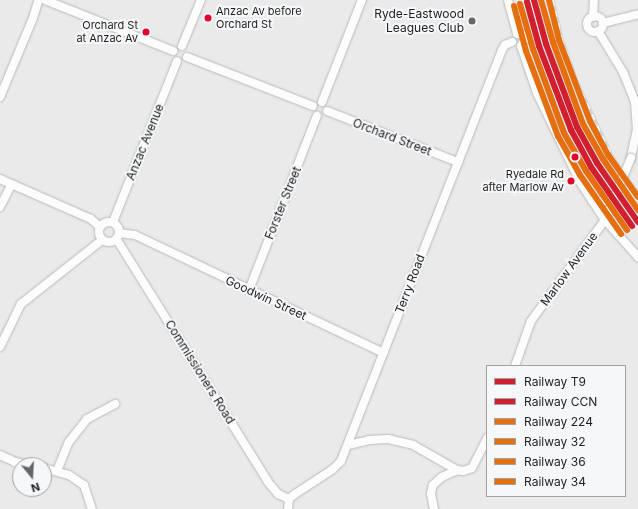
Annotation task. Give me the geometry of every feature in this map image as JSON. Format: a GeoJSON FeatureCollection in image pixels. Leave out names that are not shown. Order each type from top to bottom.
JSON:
{"type":"FeatureCollection","features":[{"type":"Feature","properties":{"kind":"street"},"geometry":{"type":"LineString","coordinates":[[0,97],[41,0],[172,51]]}},
{"type":"Feature","properties":{"kind":"street"},"geometry":{"type":"LineString","coordinates":[[182,46],[201,0]]}},
{"type":"Feature","properties":{"kind":"street"},"geometry":{"type":"LineString","coordinates":[[322,102],[362,0]]}},
{"type":"Feature","properties":{"kind":"street"},"geometry":{"type":"LineString","coordinates":[[508,0],[517,34]]}},
{"type":"Feature","properties":{"kind":"street"},"geometry":{"type":"LineString","coordinates":[[594,0],[593,17],[588,22],[588,27],[592,31],[598,31],[602,28],[603,23]]}},
{"type":"Feature","properties":{"kind":"street"},"geometry":{"type":"LineString","coordinates":[[603,23],[638,14]]}},
{"type":"Feature","properties":{"kind":"street"},"geometry":{"type":"LineString","coordinates":[[593,17],[599,17],[603,23]]}},
{"type":"Feature","properties":{"kind":"street"},"geometry":{"type":"LineString","coordinates":[[598,31],[623,72],[636,103]]}},
{"type":"Feature","properties":{"kind":"street"},"geometry":{"type":"LineString","coordinates":[[517,34],[513,37],[512,42],[515,45],[521,46]]}},
{"type":"Feature","properties":{"kind":"street"},"geometry":{"type":"LineString","coordinates":[[517,34],[523,36],[525,39],[521,46],[537,93],[580,182],[605,220],[638,257]]}},
{"type":"Feature","properties":{"kind":"street","name":"Terry Road"},"geometry":{"type":"LineString","coordinates":[[288,499],[333,469],[341,461],[502,50],[505,45],[512,42]]}},
{"type":"Feature","properties":{"kind":"street"},"geometry":{"type":"LineString","coordinates":[[172,51],[175,48],[182,46]]}},
{"type":"Feature","properties":{"kind":"street"},"geometry":{"type":"LineString","coordinates":[[182,46],[186,49],[187,57]]}},
{"type":"Feature","properties":{"kind":"street"},"geometry":{"type":"LineString","coordinates":[[172,51],[173,58],[177,61],[184,61],[187,57]]}},
{"type":"Feature","properties":{"kind":"street"},"geometry":{"type":"LineString","coordinates":[[187,57],[313,106]]}},
{"type":"Feature","properties":{"kind":"street","name":"Anzac Avenue"},"geometry":{"type":"LineString","coordinates":[[113,222],[177,61]]}},
{"type":"Feature","properties":{"kind":"street"},"geometry":{"type":"LineString","coordinates":[[313,106],[318,102],[322,102]]}},
{"type":"Feature","properties":{"kind":"street"},"geometry":{"type":"LineString","coordinates":[[313,106],[313,112],[317,116],[323,116],[326,112],[326,106],[322,102]]}},
{"type":"Feature","properties":{"kind":"street","name":"Marlow Avenue"},"geometry":{"type":"LineString","coordinates":[[514,365],[531,321],[605,220],[631,158],[636,135],[636,103]]}},
{"type":"Feature","properties":{"kind":"street","name":"Orchard Street"},"geometry":{"type":"LineString","coordinates":[[326,112],[458,162]]}},
{"type":"Feature","properties":{"kind":"street","name":"Forster Street"},"geometry":{"type":"LineString","coordinates":[[248,290],[317,116]]}},
{"type":"Feature","properties":{"kind":"street"},"geometry":{"type":"LineString","coordinates":[[0,179],[91,219],[100,227]]}},
{"type":"Feature","properties":{"kind":"street"},"geometry":{"type":"LineString","coordinates":[[0,207],[11,185]]}},
{"type":"Feature","properties":{"kind":"street"},"geometry":{"type":"LineString","coordinates":[[592,202],[613,201]]}},
{"type":"Feature","properties":{"kind":"street"},"geometry":{"type":"LineString","coordinates":[[108,222],[113,222],[118,226],[118,236],[109,243],[102,240],[99,234],[100,227],[108,222]]}},
{"type":"Feature","properties":{"kind":"street","name":"Goodwin Street"},"geometry":{"type":"LineString","coordinates":[[118,236],[135,235],[149,243],[383,353]]}},
{"type":"Feature","properties":{"kind":"street","name":"Commissioners Road"},"geometry":{"type":"LineString","coordinates":[[118,236],[126,253],[268,482],[278,494],[288,499]]}},
{"type":"Feature","properties":{"kind":"street","name":"Goodwin Street"},"geometry":{"type":"LineString","coordinates":[[126,253],[126,245],[131,239],[149,243]]}},
{"type":"Feature","properties":{"kind":"street"},"geometry":{"type":"LineString","coordinates":[[0,347],[2,338],[21,304],[102,240]]}},
{"type":"Feature","properties":{"kind":"street"},"geometry":{"type":"LineString","coordinates":[[57,471],[69,442],[87,419],[115,404]]}},
{"type":"Feature","properties":{"kind":"street"},"geometry":{"type":"LineString","coordinates":[[348,445],[369,440],[388,439],[413,445],[456,470],[464,471],[472,468],[486,440]]}},
{"type":"Feature","properties":{"kind":"street"},"geometry":{"type":"LineString","coordinates":[[0,455],[12,461]]}},
{"type":"Feature","properties":{"kind":"street"},"geometry":{"type":"LineString","coordinates":[[52,470],[69,475],[84,485],[92,509]]}},
{"type":"Feature","properties":{"kind":"street"},"geometry":{"type":"LineString","coordinates":[[434,509],[431,493],[433,485],[442,476],[456,470]]}},
{"type":"Feature","properties":{"kind":"street"},"geometry":{"type":"LineString","coordinates":[[288,499],[288,509]]}},
{"type":"Feature","properties":{"kind":"railway"},"geometry":{"type":"LineString","coordinates":[[542,0],[552,42],[566,85],[584,125],[603,161],[638,213]]}},
{"type":"Feature","properties":{"kind":"railway"},"geometry":{"type":"LineString","coordinates":[[553,0],[562,39],[577,82],[612,156],[638,194]]}},
{"type":"Feature","properties":{"kind":"rail line","name":"T9"},"geometry":{"type":"LineString","coordinates":[[534,0],[546,44],[577,127],[597,163],[638,222]]}},
{"type":"Feature","properties":{"kind":"rail line","name":"224"},"geometry":{"type":"LineString","coordinates":[[541,0],[553,42],[583,124],[603,159],[638,210]]}},
{"type":"Feature","properties":{"kind":"rail line","name":"36"},"geometry":{"type":"LineString","coordinates":[[549,0],[559,40],[590,121],[609,156],[638,197]]}},
{"type":"Feature","properties":{"kind":"rail line","name":"CCN"},"geometry":{"type":"LineString","coordinates":[[527,2],[539,46],[571,130],[591,167],[632,226]]}},
{"type":"Feature","properties":{"kind":"rail line","name":"32"},"geometry":{"type":"LineString","coordinates":[[520,4],[533,49],[564,133],[586,171],[627,230]]}},
{"type":"Feature","properties":{"kind":"rail line","name":"34"},"geometry":{"type":"LineString","coordinates":[[514,6],[526,51],[558,136],[580,175],[621,234]]}},
{"type":"Feature","properties":{"kind":"place","name":"Anzac Av before Orchard St"},"geometry":{"type":"Point","coordinates":[208,18]}},
{"type":"Feature","properties":{"kind":"place","name":"Ryde-Eastwood Leagues Club"},"geometry":{"type":"Point","coordinates":[472,21]}},
{"type":"Feature","properties":{"kind":"place","name":"Orchard St at Anzac Av"},"geometry":{"type":"Point","coordinates":[146,32]}},
{"type":"Feature","properties":{"kind":"place","name":"Ryedale Rd after Marlow Av"},"geometry":{"type":"Point","coordinates":[571,181]}}]}
